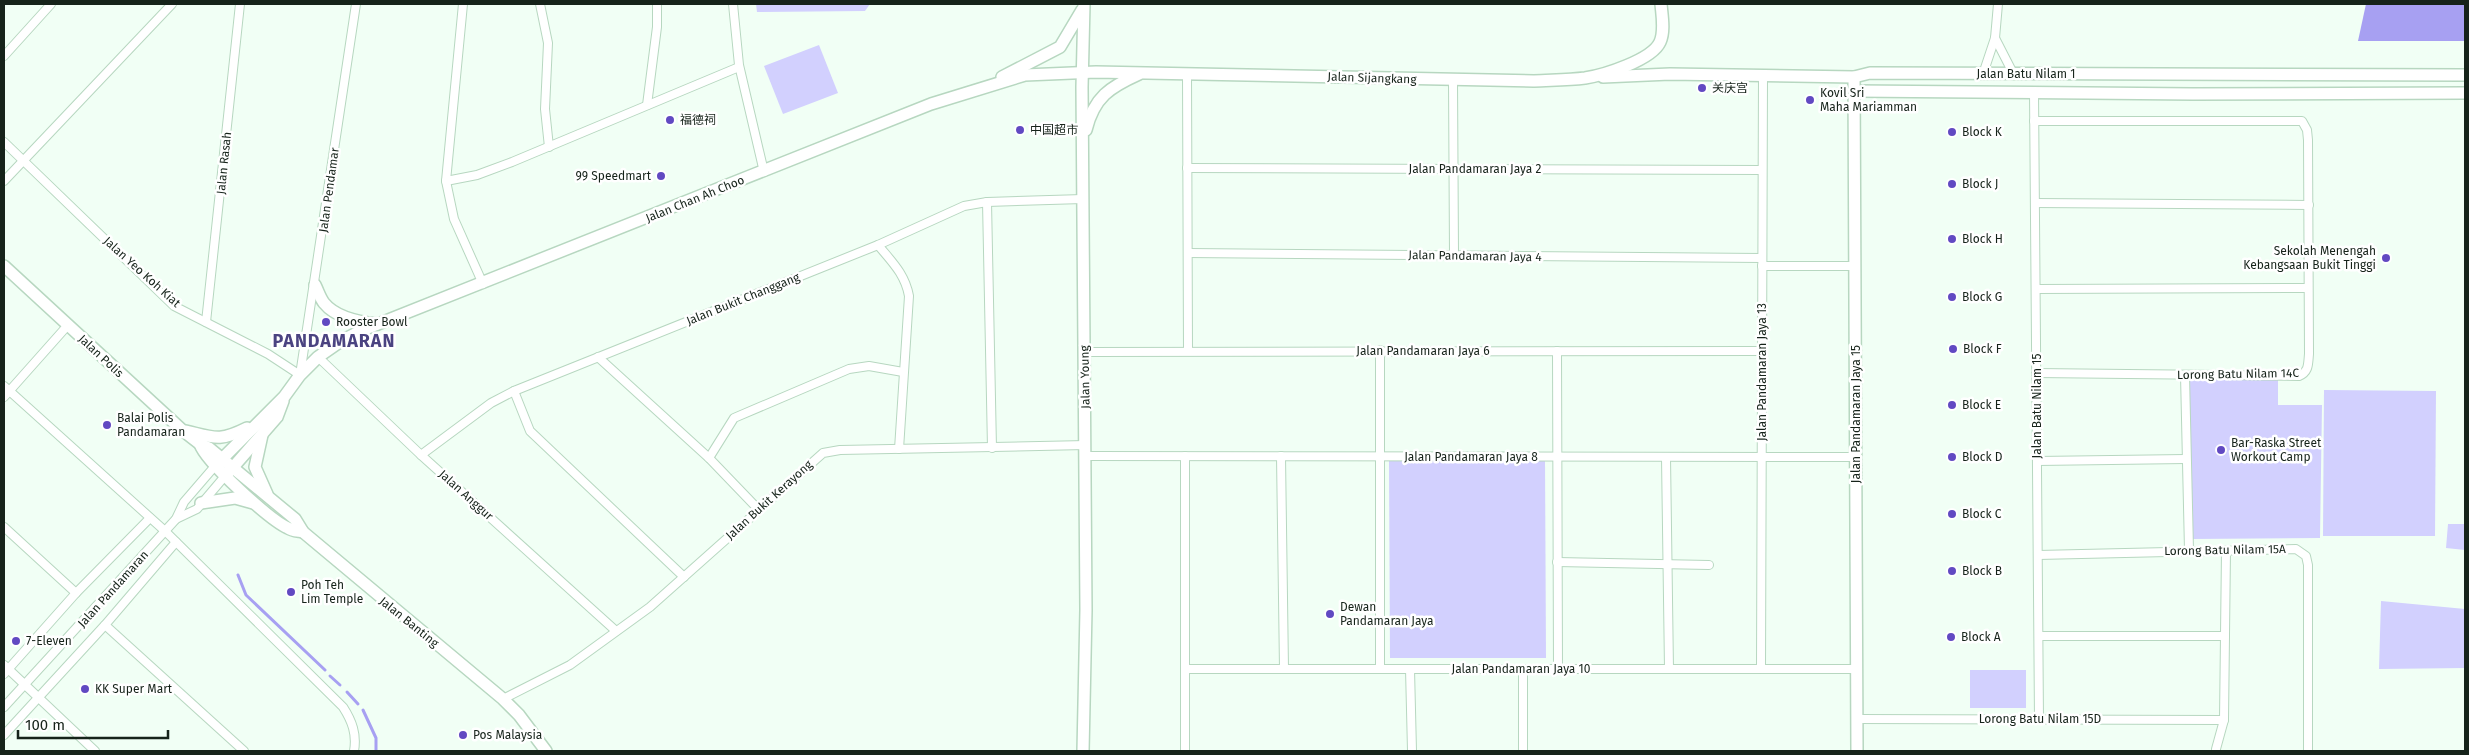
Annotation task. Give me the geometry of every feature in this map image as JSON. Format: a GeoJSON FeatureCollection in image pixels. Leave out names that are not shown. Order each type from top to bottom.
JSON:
{"type":"FeatureCollection","features":[{"type":"Feature","properties":{"kind":"main road","name":"Jalan Sijangkang"},"geometry":{"type":"LineString","coordinates":[[1082,72],[1453,80],[1534,80],[1588,77],[1623,66],[1656,50],[1661,41],[1663,27],[1661,4]]}},
{"type":"Feature","properties":{"kind":"main road"},"geometry":{"type":"LineString","coordinates":[[972,91],[1051,54],[1060,47],[1084,5]]}},
{"type":"Feature","properties":{"kind":"main road","name":"Jalan Young"},"geometry":{"type":"LineString","coordinates":[[1083,751],[1086,610],[1082,72],[1084,5]]}},
{"type":"Feature","properties":{"kind":"main road","name":"Jalan Chan Ah Choo"},"geometry":{"type":"LineString","coordinates":[[318,357],[341,341],[380,324],[931,104],[1025,75],[1082,72]]}},
{"type":"Feature","properties":{"kind":"main road"},"geometry":{"type":"LineString","coordinates":[[1083,141],[1088,120],[1103,94],[1116,84],[1140,73]]}},
{"type":"Feature","properties":{"kind":"main road","name":"Jalan Batu Nilam 1"},"geometry":{"type":"LineString","coordinates":[[1588,77],[1670,74],[1854,77],[1870,73],[2014,75],[2465,75]]}},
{"type":"Feature","properties":{"kind":"main road"},"geometry":{"type":"LineString","coordinates":[[2192,75],[2193,94]]}},
{"type":"Feature","properties":{"kind":"main road","name":"Jalan Pandamaran Jaya 15"},"geometry":{"type":"LineString","coordinates":[[1854,77],[1857,751]]}},
{"type":"Feature","properties":{"kind":"main road","name":"Jalan Batu Nilam 1"},"geometry":{"type":"LineString","coordinates":[[1854,91],[2193,94],[2465,92]]}},
{"type":"Feature","properties":{"kind":"main road","name":"Jalan Polis"},"geometry":{"type":"LineString","coordinates":[[4,266],[182,430],[200,444],[203,453],[218,462]]}},
{"type":"Feature","properties":{"kind":"main road"},"geometry":{"type":"LineString","coordinates":[[315,285],[324,304],[340,314],[362,322],[380,324]]}},
{"type":"Feature","properties":{"kind":"main road"},"geometry":{"type":"LineString","coordinates":[[218,462],[284,397],[300,375],[318,357]]}},
{"type":"Feature","properties":{"kind":"main road"},"geometry":{"type":"LineString","coordinates":[[284,397],[277,417],[229,472],[257,504],[282,525],[303,532]]}},
{"type":"Feature","properties":{"kind":"main road"},"geometry":{"type":"LineString","coordinates":[[182,430],[217,438],[229,437],[255,424]]}},
{"type":"Feature","properties":{"kind":"main road"},"geometry":{"type":"LineString","coordinates":[[263,434],[255,467],[268,497]]}},
{"type":"Feature","properties":{"kind":"main road","name":"Jalan Banting"},"geometry":{"type":"LineString","coordinates":[[218,462],[229,472],[268,497],[295,519],[303,532],[503,699],[519,715],[546,751]]}},
{"type":"Feature","properties":{"kind":"main road"},"geometry":{"type":"LineString","coordinates":[[201,503],[235,498],[257,504]]}},
{"type":"Feature","properties":{"kind":"street"},"geometry":{"type":"LineString","coordinates":[[4,56],[51,4]]}},
{"type":"Feature","properties":{"kind":"street"},"geometry":{"type":"LineString","coordinates":[[4,181],[172,4]]}},
{"type":"Feature","properties":{"kind":"street","name":"Jalan Rasah"},"geometry":{"type":"LineString","coordinates":[[206,322],[240,4]]}},
{"type":"Feature","properties":{"kind":"street","name":"Jalan Pendamar"},"geometry":{"type":"LineString","coordinates":[[300,375],[356,4]]}},
{"type":"Feature","properties":{"kind":"street"},"geometry":{"type":"LineString","coordinates":[[463,4],[446,181],[454,218],[482,284]]}},
{"type":"Feature","properties":{"kind":"street"},"geometry":{"type":"LineString","coordinates":[[540,4],[548,43],[545,109],[548,147]]}},
{"type":"Feature","properties":{"kind":"street"},"geometry":{"type":"LineString","coordinates":[[647,106],[657,28],[657,4]]}},
{"type":"Feature","properties":{"kind":"street"},"geometry":{"type":"LineString","coordinates":[[733,4],[740,67],[764,172]]}},
{"type":"Feature","properties":{"kind":"street"},"geometry":{"type":"LineString","coordinates":[[1983,74],[1995,38],[1998,4]]}},
{"type":"Feature","properties":{"kind":"street"},"geometry":{"type":"LineString","coordinates":[[1995,38],[2014,75]]}},
{"type":"Feature","properties":{"kind":"street"},"geometry":{"type":"LineString","coordinates":[[446,181],[477,175],[740,67]]}},
{"type":"Feature","properties":{"kind":"street"},"geometry":{"type":"LineString","coordinates":[[1186,74],[1188,350]]}},
{"type":"Feature","properties":{"kind":"street","name":"Jalan Pandamaran Jaya 13"},"geometry":{"type":"LineString","coordinates":[[1760,669],[1763,75]]}},
{"type":"Feature","properties":{"kind":"street"},"geometry":{"type":"LineString","coordinates":[[1453,80],[1454,255]]}},
{"type":"Feature","properties":{"kind":"street","name":"Jalan Batu Nilam 15"},"geometry":{"type":"LineString","coordinates":[[2034,92],[2039,719]]}},
{"type":"Feature","properties":{"kind":"street","name":"Lorong Batu Nilam 14C"},"geometry":{"type":"LineString","coordinates":[[2034,120],[2302,121],[2307,130],[2309,205],[2309,354],[2307,369],[2304,374],[2299,376],[2036,373]]}},
{"type":"Feature","properties":{"kind":"street","name":"Jalan Yeo Koh Kiat"},"geometry":{"type":"LineString","coordinates":[[4,142],[174,306],[268,354],[300,375]]}},
{"type":"Feature","properties":{"kind":"street","name":"Jalan Pandamaran Jaya 2"},"geometry":{"type":"LineString","coordinates":[[1187,168],[1762,170]]}},
{"type":"Feature","properties":{"kind":"street","name":"Jalan Bukit Changgang"},"geometry":{"type":"LineString","coordinates":[[421,455],[491,403],[514,391],[878,245],[964,206],[987,202],[1084,199]]}},
{"type":"Feature","properties":{"kind":"street"},"geometry":{"type":"LineString","coordinates":[[987,202],[992,448]]}},
{"type":"Feature","properties":{"kind":"street"},"geometry":{"type":"LineString","coordinates":[[2035,203],[2309,205]]}},
{"type":"Feature","properties":{"kind":"street"},"geometry":{"type":"LineString","coordinates":[[878,245],[900,271],[906,282],[909,296],[899,450]]}},
{"type":"Feature","properties":{"kind":"street","name":"Jalan Pandamaran Jaya 4"},"geometry":{"type":"LineString","coordinates":[[1188,253],[1454,255],[1855,266]]}},
{"type":"Feature","properties":{"kind":"street"},"geometry":{"type":"LineString","coordinates":[[2036,289],[2308,288]]}},
{"type":"Feature","properties":{"kind":"street"},"geometry":{"type":"LineString","coordinates":[[68,325],[5,391],[165,531],[343,706],[352,722],[356,742],[354,751]]}},
{"type":"Feature","properties":{"kind":"street","name":"Jalan Pandamaran Jaya 6"},"geometry":{"type":"LineString","coordinates":[[1085,352],[1188,350],[1762,351]]}},
{"type":"Feature","properties":{"kind":"street"},"geometry":{"type":"LineString","coordinates":[[1380,350],[1380,669]]}},
{"type":"Feature","properties":{"kind":"street"},"geometry":{"type":"LineString","coordinates":[[1557,351],[1558,669]]}},
{"type":"Feature","properties":{"kind":"street","name":"Jalan Anggur"},"geometry":{"type":"LineString","coordinates":[[318,357],[421,455],[616,630]]}},
{"type":"Feature","properties":{"kind":"street"},"geometry":{"type":"LineString","coordinates":[[598,357],[709,458],[759,510]]}},
{"type":"Feature","properties":{"kind":"street"},"geometry":{"type":"LineString","coordinates":[[709,458],[734,418],[849,369],[869,366],[903,372]]}},
{"type":"Feature","properties":{"kind":"street"},"geometry":{"type":"LineString","coordinates":[[2185,375],[2189,550]]}},
{"type":"Feature","properties":{"kind":"street"},"geometry":{"type":"LineString","coordinates":[[514,391],[530,431],[684,578]]}},
{"type":"Feature","properties":{"kind":"street","name":"Jalan Bukit Kerayong"},"geometry":{"type":"LineString","coordinates":[[503,699],[570,665],[650,607],[823,453],[840,450],[992,448],[1086,450]]}},
{"type":"Feature","properties":{"kind":"street","name":"Jalan Pandamaran Jaya 8"},"geometry":{"type":"LineString","coordinates":[[1086,450],[1185,456],[1856,457]]}},
{"type":"Feature","properties":{"kind":"street"},"geometry":{"type":"LineString","coordinates":[[1184,751],[1185,456]]}},
{"type":"Feature","properties":{"kind":"street"},"geometry":{"type":"LineString","coordinates":[[1281,456],[1284,669]]}},
{"type":"Feature","properties":{"kind":"street"},"geometry":{"type":"LineString","coordinates":[[1666,457],[1669,669]]}},
{"type":"Feature","properties":{"kind":"street"},"geometry":{"type":"LineString","coordinates":[[2037,461],[2186,459]]}},
{"type":"Feature","properties":{"kind":"street","name":"Jalan Pandamaran"},"geometry":{"type":"LineString","coordinates":[[4,707],[176,519],[184,502],[218,462]]}},
{"type":"Feature","properties":{"kind":"street"},"geometry":{"type":"LineString","coordinates":[[176,519],[192,512],[229,472]]}},
{"type":"Feature","properties":{"kind":"street"},"geometry":{"type":"LineString","coordinates":[[95,751],[5,669],[150,518]]}},
{"type":"Feature","properties":{"kind":"street"},"geometry":{"type":"LineString","coordinates":[[4,527],[76,593]]}},
{"type":"Feature","properties":{"kind":"street"},"geometry":{"type":"LineString","coordinates":[[4,735],[106,624],[176,542]]}},
{"type":"Feature","properties":{"kind":"street","name":"Lorong Batu Nilam 15A"},"geometry":{"type":"LineString","coordinates":[[2038,555],[2296,548],[2306,556],[2308,565],[2308,751]]}},
{"type":"Feature","properties":{"kind":"street"},"geometry":{"type":"LineString","coordinates":[[2216,748],[2224,720],[2226,550]]}},
{"type":"Feature","properties":{"kind":"street"},"geometry":{"type":"LineString","coordinates":[[1558,562],[1709,565]]}},
{"type":"Feature","properties":{"kind":"street"},"geometry":{"type":"LineString","coordinates":[[106,624],[244,751]]}},
{"type":"Feature","properties":{"kind":"street"},"geometry":{"type":"LineString","coordinates":[[2038,636],[2225,636]]}},
{"type":"Feature","properties":{"kind":"street","name":"Jalan Pandamaran Jaya 10"},"geometry":{"type":"LineString","coordinates":[[1185,669],[1857,669]]}},
{"type":"Feature","properties":{"kind":"street"},"geometry":{"type":"LineString","coordinates":[[1410,669],[1412,751]]}},
{"type":"Feature","properties":{"kind":"street"},"geometry":{"type":"LineString","coordinates":[[1522,669],[1523,751]]}},
{"type":"Feature","properties":{"kind":"street","name":"Lorong Batu Nilam 15D"},"geometry":{"type":"LineString","coordinates":[[1856,719],[2224,720]]}},
{"type":"Feature","properties":{"kind":"shaded area"},"geometry":{"type":"Polygon","coordinates":[[[756,4],[870,4],[865,11],[757,12],[756,4]]]}},
{"type":"Feature","properties":{"kind":"shaded area"},"geometry":{"type":"Polygon","coordinates":[[[2366,4],[2465,4],[2465,41],[2358,41],[2366,4]]]}},
{"type":"Feature","properties":{"kind":"shaded area"},"geometry":{"type":"Polygon","coordinates":[[[819,45],[838,93],[783,114],[764,66],[819,45]]]}},
{"type":"Feature","properties":{"kind":"shaded area"},"geometry":{"type":"Polygon","coordinates":[[[2278,379],[2278,405],[2322,405],[2320,538],[2191,539],[2188,380],[2278,379]]]}},
{"type":"Feature","properties":{"kind":"shaded area"},"geometry":{"type":"Polygon","coordinates":[[[2324,390],[2436,391],[2435,536],[2323,536],[2324,390]]]}},
{"type":"Feature","properties":{"kind":"shaded area"},"geometry":{"type":"Polygon","coordinates":[[[1545,460],[1546,658],[1390,658],[1389,461],[1545,460]]]}},
{"type":"Feature","properties":{"kind":"shaded area"},"geometry":{"type":"Polygon","coordinates":[[[2448,524],[2465,524],[2465,550],[2446,548],[2448,524]]]}},
{"type":"Feature","properties":{"kind":"shaded area"},"geometry":{"type":"Polygon","coordinates":[[[2381,601],[2465,609],[2465,668],[2379,669],[2381,601]]]}},
{"type":"Feature","properties":{"kind":"shaded area"},"geometry":{"type":"Polygon","coordinates":[[[1970,670],[2026,670],[2026,708],[1970,708],[1970,670]]]}},
{"type":"Feature","properties":{"kind":"waterway"},"geometry":{"type":"LineString","coordinates":[[238,575],[246,595],[325,670]]}},
{"type":"Feature","properties":{"kind":"waterway"},"geometry":{"type":"LineString","coordinates":[[330,676],[340,685]]}},
{"type":"Feature","properties":{"kind":"waterway"},"geometry":{"type":"LineString","coordinates":[[347,692],[358,704]]}},
{"type":"Feature","properties":{"kind":"waterway"},"geometry":{"type":"LineString","coordinates":[[363,710],[376,738],[376,751]]}},
{"type":"Feature","properties":{"kind":"place","name":"关庆宫"},"geometry":{"type":"Point","coordinates":[1702,88]}},
{"type":"Feature","properties":{"kind":"place","name":"Kovil Sri Maha Mariamman"},"geometry":{"type":"Point","coordinates":[1810,100]}},
{"type":"Feature","properties":{"kind":"place","name":"福德祠"},"geometry":{"type":"Point","coordinates":[670,120]}},
{"type":"Feature","properties":{"kind":"place","name":"中国超市"},"geometry":{"type":"Point","coordinates":[1020,130]}},
{"type":"Feature","properties":{"kind":"place","name":"Block K"},"geometry":{"type":"Point","coordinates":[1952,132]}},
{"type":"Feature","properties":{"kind":"place","name":"99 Speedmart"},"geometry":{"type":"Point","coordinates":[661,176]}},
{"type":"Feature","properties":{"kind":"place","name":"Block J"},"geometry":{"type":"Point","coordinates":[1952,184]}},
{"type":"Feature","properties":{"kind":"place","name":"Block H"},"geometry":{"type":"Point","coordinates":[1952,239]}},
{"type":"Feature","properties":{"kind":"place","name":"Sekolah Menengah Kebangsaan Bukit Tinggi"},"geometry":{"type":"Point","coordinates":[2386,258]}},
{"type":"Feature","properties":{"kind":"place","name":"Block G"},"geometry":{"type":"Point","coordinates":[1952,297]}},
{"type":"Feature","properties":{"kind":"place","name":"Rooster Bowl"},"geometry":{"type":"Point","coordinates":[326,322]}},
{"type":"Feature","properties":{"kind":"place","name":"Block F"},"geometry":{"type":"Point","coordinates":[1953,349]}},
{"type":"Feature","properties":{"kind":"place","name":"Block E"},"geometry":{"type":"Point","coordinates":[1952,405]}},
{"type":"Feature","properties":{"kind":"place","name":"Balai Polis Pandamaran"},"geometry":{"type":"Point","coordinates":[107,425]}},
{"type":"Feature","properties":{"kind":"place","name":"Bar-Raska Street Workout Camp"},"geometry":{"type":"Point","coordinates":[2221,450]}},
{"type":"Feature","properties":{"kind":"place","name":"Block D"},"geometry":{"type":"Point","coordinates":[1952,457]}},
{"type":"Feature","properties":{"kind":"place","name":"Block C"},"geometry":{"type":"Point","coordinates":[1952,514]}},
{"type":"Feature","properties":{"kind":"place","name":"Block B"},"geometry":{"type":"Point","coordinates":[1952,571]}},
{"type":"Feature","properties":{"kind":"place","name":"Poh Teh Lim Temple"},"geometry":{"type":"Point","coordinates":[291,592]}},
{"type":"Feature","properties":{"kind":"place","name":"Dewan Pandamaran Jaya"},"geometry":{"type":"Point","coordinates":[1330,614]}},
{"type":"Feature","properties":{"kind":"place","name":"Block A"},"geometry":{"type":"Point","coordinates":[1951,637]}},
{"type":"Feature","properties":{"kind":"place","name":"7-Eleven"},"geometry":{"type":"Point","coordinates":[16,641]}},
{"type":"Feature","properties":{"kind":"place","name":"KK Super Mart"},"geometry":{"type":"Point","coordinates":[85,689]}},
{"type":"Feature","properties":{"kind":"place","name":"Pos Malaysia"},"geometry":{"type":"Point","coordinates":[463,735]}},
{"type":"Feature","properties":{"kind":"district","name":"PANDAMARAN"},"geometry":{"type":"Point","coordinates":[334,341]}}]}
